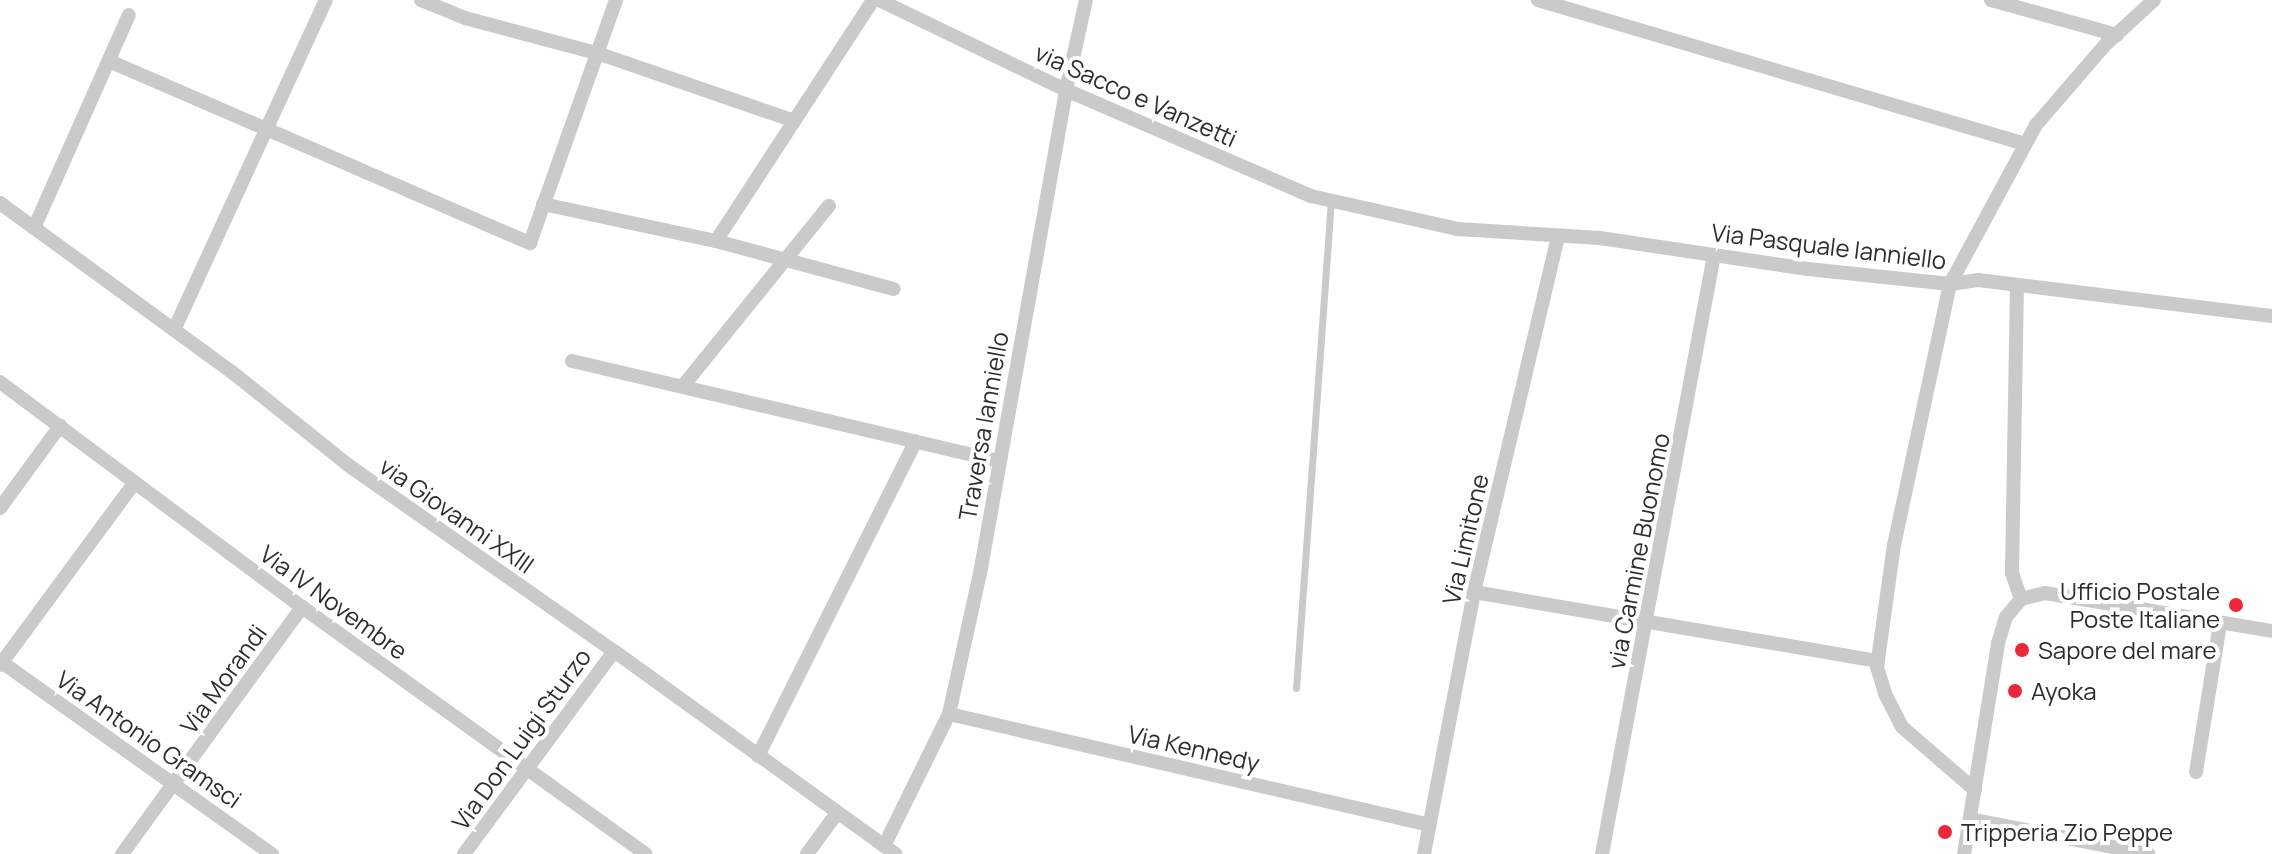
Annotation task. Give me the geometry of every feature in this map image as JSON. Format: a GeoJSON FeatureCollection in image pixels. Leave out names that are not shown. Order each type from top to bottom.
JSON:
{"type":"FeatureCollection","features":[{"type":"Feature","properties":{"kind":"street"},"geometry":{"type":"LineString","coordinates":[[174,330],[326,0]]}},
{"type":"Feature","properties":{"kind":"street"},"geometry":{"type":"LineString","coordinates":[[421,0],[465,18],[597,53],[794,121]]}},
{"type":"Feature","properties":{"kind":"street"},"geometry":{"type":"LineString","coordinates":[[109,61],[172,91],[267,128],[530,243],[616,0]]}},
{"type":"Feature","properties":{"kind":"street"},"geometry":{"type":"LineString","coordinates":[[716,241],[876,0]]}},
{"type":"Feature","properties":{"kind":"street","name":"via Sacco e Vanzetti"},"geometry":{"type":"LineString","coordinates":[[876,0],[1066,90],[1311,196],[1382,212]]}},
{"type":"Feature","properties":{"kind":"street","name":"Traversa Ianniello"},"geometry":{"type":"LineString","coordinates":[[889,850],[949,714],[981,568],[1066,90],[1086,0]]}},
{"type":"Feature","properties":{"kind":"street"},"geometry":{"type":"LineString","coordinates":[[1538,0],[2025,144]]}},
{"type":"Feature","properties":{"kind":"street"},"geometry":{"type":"LineString","coordinates":[[1991,0],[2117,35]]}},
{"type":"Feature","properties":{"kind":"street"},"geometry":{"type":"LineString","coordinates":[[1975,790],[1902,727],[1885,693],[1878,661],[1894,545],[1950,284],[2036,125],[2117,35],[2154,0]]}},
{"type":"Feature","properties":{"kind":"street"},"geometry":{"type":"LineString","coordinates":[[34,228],[53,172],[129,15]]}},
{"type":"Feature","properties":{"kind":"street","name":"via Giovanni XXIII"},"geometry":{"type":"LineString","coordinates":[[0,203],[174,330],[348,465],[614,651],[889,850]]}},
{"type":"Feature","properties":{"kind":"street"},"geometry":{"type":"LineString","coordinates":[[543,204],[716,241],[894,289]]}},
{"type":"Feature","properties":{"kind":"street"},"geometry":{"type":"LineString","coordinates":[[683,386],[829,206]]}},
{"type":"Feature","properties":{"kind":"street","name":"Via Pasquale Ianniello"},"geometry":{"type":"LineString","coordinates":[[1382,212],[1458,229],[1558,236],[1950,284],[1978,280],[2272,316]]}},
{"type":"Feature","properties":{"kind":"street","name":"Via Limitone"},"geometry":{"type":"LineString","coordinates":[[1424,854],[1474,592],[1558,236]]}},
{"type":"Feature","properties":{"kind":"street","name":"via Carmine Buonomo"},"geometry":{"type":"LineString","coordinates":[[1602,854],[1714,255]]}},
{"type":"Feature","properties":{"kind":"street"},"geometry":{"type":"LineString","coordinates":[[2017,285],[2012,573],[2021,599]]}},
{"type":"Feature","properties":{"kind":"street"},"geometry":{"type":"LineString","coordinates":[[572,361],[999,461]]}},
{"type":"Feature","properties":{"kind":"street","name":"Via IV Novembre"},"geometry":{"type":"LineString","coordinates":[[0,382],[302,607],[646,854]]}},
{"type":"Feature","properties":{"kind":"street"},"geometry":{"type":"LineString","coordinates":[[0,508],[60,426]]}},
{"type":"Feature","properties":{"kind":"street"},"geometry":{"type":"LineString","coordinates":[[758,756],[916,441]]}},
{"type":"Feature","properties":{"kind":"street"},"geometry":{"type":"LineString","coordinates":[[1,663],[135,482]]}},
{"type":"Feature","properties":{"kind":"street"},"geometry":{"type":"LineString","coordinates":[[1474,592],[1878,661]]}},
{"type":"Feature","properties":{"kind":"street"},"geometry":{"type":"LineString","coordinates":[[1964,854],[2001,629],[2021,599],[2045,593],[2272,631]]}},
{"type":"Feature","properties":{"kind":"street","name":"Via Morandi"},"geometry":{"type":"LineString","coordinates":[[122,854],[302,607]]}},
{"type":"Feature","properties":{"kind":"street"},"geometry":{"type":"LineString","coordinates":[[2196,772],[2220,623]]}},
{"type":"Feature","properties":{"kind":"street","name":"Via Don Luigi Sturzo"},"geometry":{"type":"LineString","coordinates":[[464,854],[614,651]]}},
{"type":"Feature","properties":{"kind":"street","name":"Via Antonio Gramsci"},"geometry":{"type":"LineString","coordinates":[[1,663],[272,854]]}},
{"type":"Feature","properties":{"kind":"street","name":"Via Kennedy"},"geometry":{"type":"LineString","coordinates":[[949,714],[1429,825]]}},
{"type":"Feature","properties":{"kind":"street"},"geometry":{"type":"LineString","coordinates":[[807,854],[837,813]]}},
{"type":"Feature","properties":{"kind":"street"},"geometry":{"type":"LineString","coordinates":[[1970,819],[2149,854]]}},
{"type":"Feature","properties":{"kind":"lane"},"geometry":{"type":"LineString","coordinates":[[1296,688],[1331,201]]}},
{"type":"Feature","properties":{"kind":"place","name":"Ufficio Postale Poste Italiane"},"geometry":{"type":"Point","coordinates":[2236,605]}},
{"type":"Feature","properties":{"kind":"place","name":"Sapore del mare"},"geometry":{"type":"Point","coordinates":[2022,650]}},
{"type":"Feature","properties":{"kind":"place","name":"Ayoka"},"geometry":{"type":"Point","coordinates":[2015,691]}},
{"type":"Feature","properties":{"kind":"place","name":"Tripperia Zio Peppe"},"geometry":{"type":"Point","coordinates":[1945,832]}}]}
